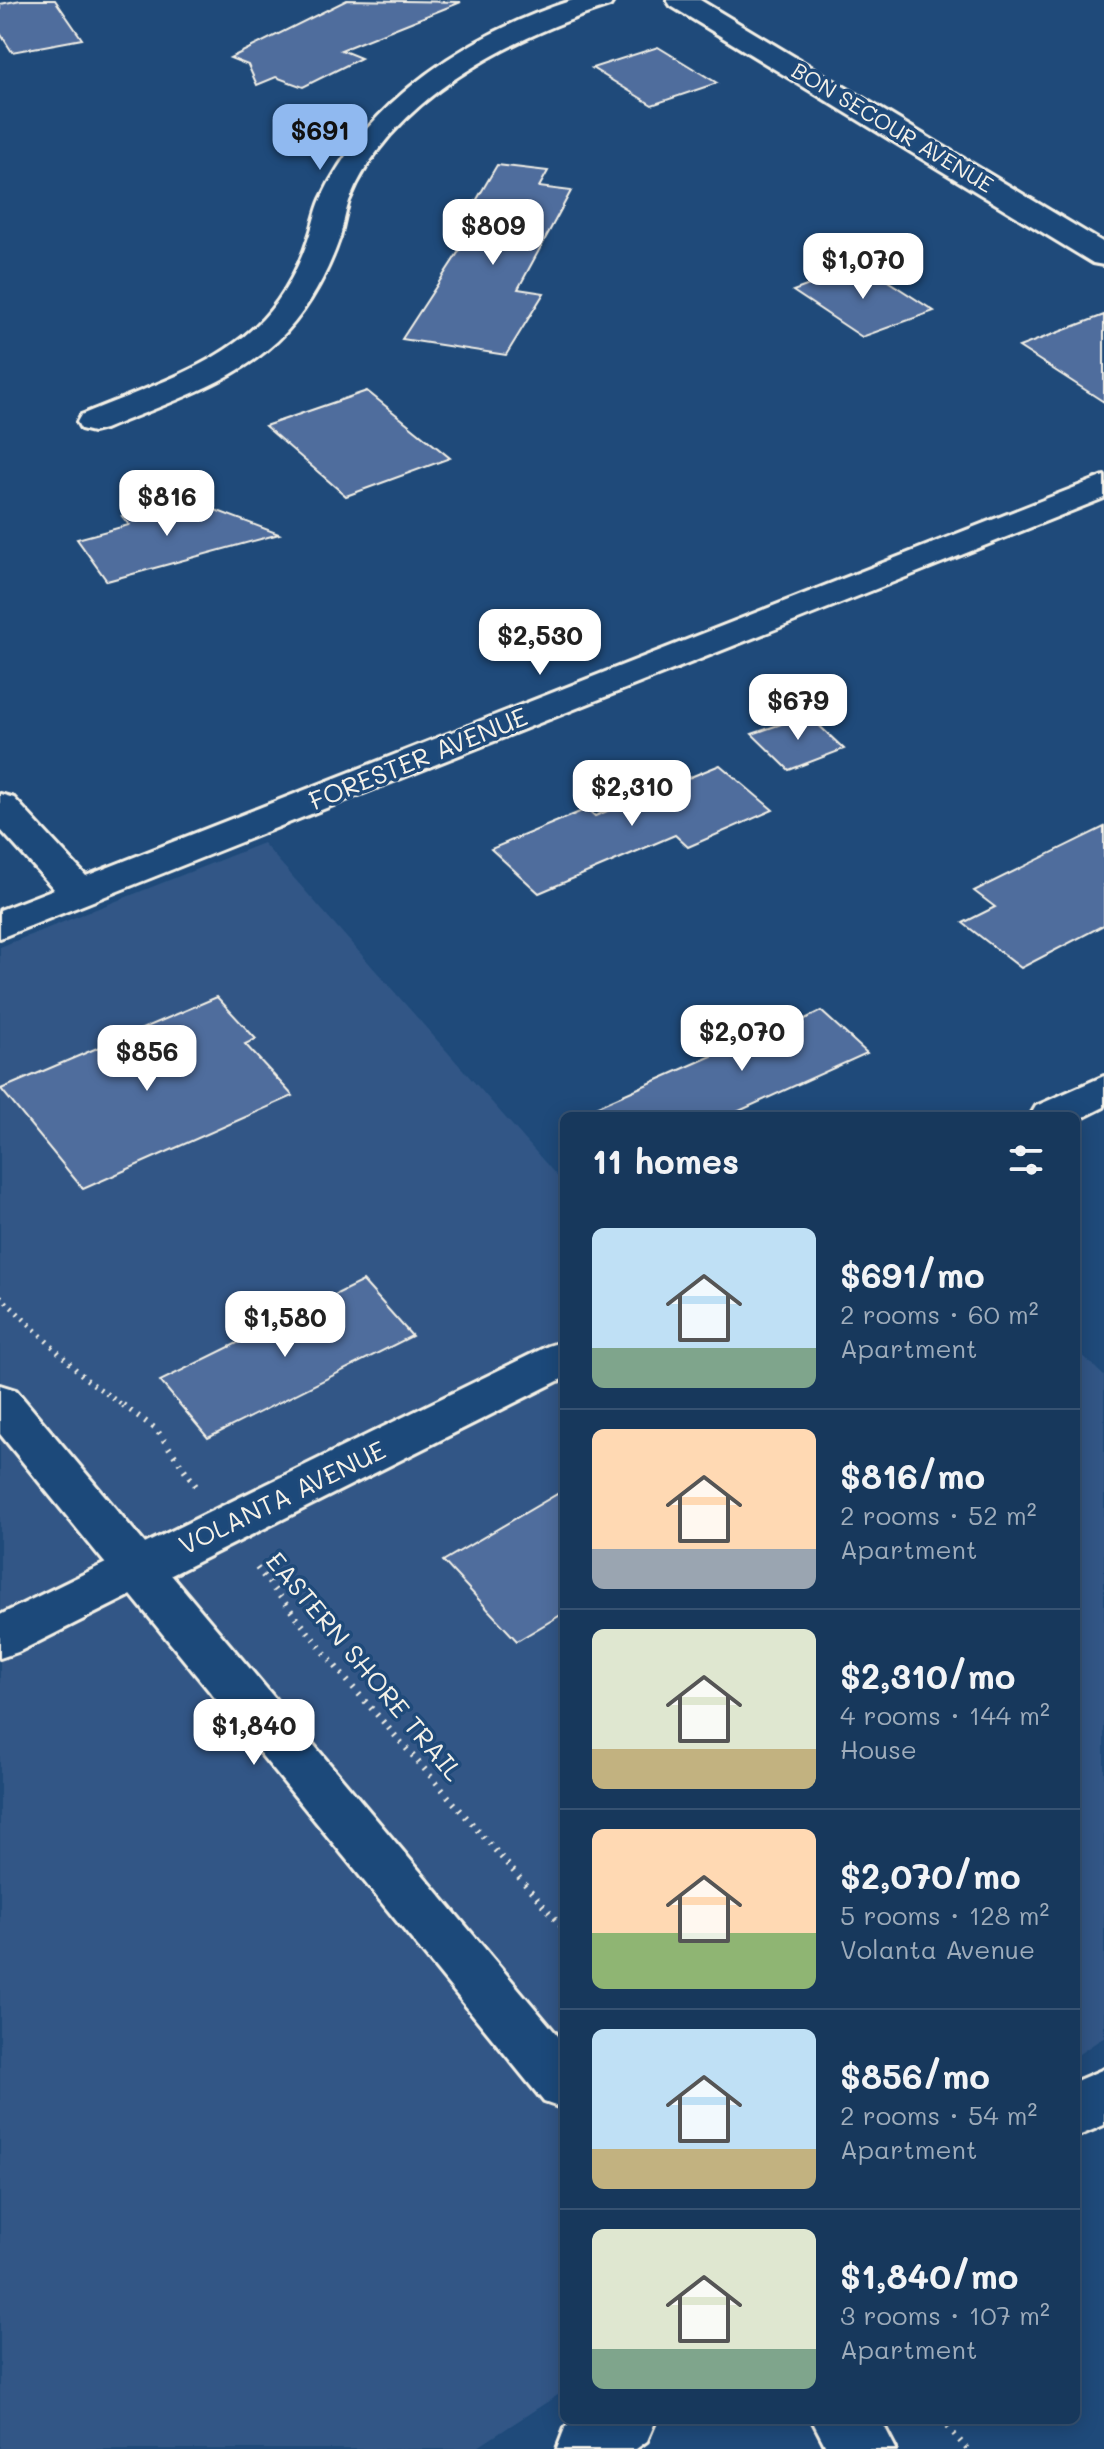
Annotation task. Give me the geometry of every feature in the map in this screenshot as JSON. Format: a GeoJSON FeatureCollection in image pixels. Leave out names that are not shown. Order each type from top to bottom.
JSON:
{"type":"FeatureCollection","features":[{"type":"Feature","properties":{"kind":"street"},"geometry":{"type":"LineString","coordinates":[[93,422],[219,366],[274,327],[304,284],[323,241],[335,200],[356,162],[384,125],[420,93],[510,35],[600,0]]}},
{"type":"Feature","properties":{"kind":"street","name":"BON SECOUR AVENUE"},"geometry":{"type":"LineString","coordinates":[[681,0],[1104,256]]}},
{"type":"Feature","properties":{"kind":"street","name":"FORESTER AVENUE"},"geometry":{"type":"LineString","coordinates":[[0,925],[1104,486]]}},
{"type":"Feature","properties":{"kind":"street"},"geometry":{"type":"LineString","coordinates":[[0,806],[79,892]]}},
{"type":"Feature","properties":{"kind":"street"},"geometry":{"type":"LineString","coordinates":[[1059,1112],[1104,1090]]}},
{"type":"Feature","properties":{"kind":"street","name":"VOLANTA AVENUE"},"geometry":{"type":"LineString","coordinates":[[0,1638],[560,1360]]}},
{"type":"Feature","properties":{"kind":"street"},"geometry":{"type":"LineString","coordinates":[[0,1402],[560,2079]]}},
{"type":"Feature","properties":{"kind":"street"},"geometry":{"type":"LineString","coordinates":[[1080,2109],[1104,2094]]}},
{"type":"Feature","properties":{"kind":"street"},"geometry":{"type":"LineString","coordinates":[[587,2449],[621,2424]]}},
{"type":"Feature","properties":{"kind":"street"},"geometry":{"type":"LineString","coordinates":[[845,2424],[866,2449]]}},
{"type":"Feature","properties":{"kind":"path","name":"EASTERN SHORE TRAIL"},"geometry":{"type":"LineString","coordinates":[[0,1296],[86,1379],[156,1429],[224,1526],[344,1677],[560,1924]]}},
{"type":"Feature","properties":{"kind":"path"},"geometry":{"type":"LineString","coordinates":[[945,2424],[967,2449]]}},
{"type":"Feature","properties":{"kind":"shaded area"},"geometry":{"type":"Polygon","coordinates":[[[263,843],[560,1179],[560,2394],[475,2449],[0,2449],[0,947],[263,843]]]}},
{"type":"Feature","properties":{"kind":"shaded area"},"geometry":{"type":"Polygon","coordinates":[[[1080,1353],[1104,1376],[1104,2037],[1080,2053],[1080,1353]]]}},
{"type":"Feature","properties":{"kind":"building"},"geometry":{"type":"Polygon","coordinates":[[[21,0],[55,0],[82,39],[12,52],[0,33],[0,4],[21,0]]]}},
{"type":"Feature","properties":{"kind":"building"},"geometry":{"type":"Polygon","coordinates":[[[347,0],[461,2],[341,50],[361,58],[303,87],[276,77],[257,85],[248,65],[230,58],[347,0]]]}},
{"type":"Feature","properties":{"kind":"building"},"geometry":{"type":"Polygon","coordinates":[[[658,47],[717,83],[652,105],[592,68],[658,47]]]}},
{"type":"Feature","properties":{"kind":"building"},"geometry":{"type":"Polygon","coordinates":[[[497,165],[548,171],[539,187],[571,191],[518,289],[544,293],[506,355],[402,339],[478,222],[465,220],[497,165]]]}},
{"type":"Feature","properties":{"kind":"building"},"geometry":{"type":"Polygon","coordinates":[[[863,265],[934,311],[862,337],[793,291],[863,265]]]}},
{"type":"Feature","properties":{"kind":"building"},"geometry":{"type":"Polygon","coordinates":[[[1104,315],[1104,402],[1019,347],[1104,315]]]}},
{"type":"Feature","properties":{"kind":"building"},"geometry":{"type":"Polygon","coordinates":[[[367,391],[450,458],[346,496],[265,426],[367,391]]]}},
{"type":"Feature","properties":{"kind":"building"},"geometry":{"type":"Polygon","coordinates":[[[186,499],[279,534],[107,581],[77,539],[129,525],[122,516],[186,499]]]}},
{"type":"Feature","properties":{"kind":"building"},"geometry":{"type":"Polygon","coordinates":[[[808,715],[844,749],[789,770],[752,734],[808,715]]]}},
{"type":"Feature","properties":{"kind":"building"},"geometry":{"type":"Polygon","coordinates":[[[720,765],[773,810],[688,847],[675,835],[539,893],[491,849],[587,809],[595,816],[720,765]]]}},
{"type":"Feature","properties":{"kind":"building"},"geometry":{"type":"Polygon","coordinates":[[[1104,827],[1104,925],[1021,968],[963,923],[995,907],[974,891],[1104,827]]]}},
{"type":"Feature","properties":{"kind":"building"},"geometry":{"type":"Polygon","coordinates":[[[217,997],[256,1039],[245,1044],[293,1096],[83,1189],[1,1089],[217,997]]]}},
{"type":"Feature","properties":{"kind":"building"},"geometry":{"type":"Polygon","coordinates":[[[821,1011],[867,1053],[737,1112],[584,1112],[796,1019],[799,1022],[821,1011]]]}},
{"type":"Feature","properties":{"kind":"building"},"geometry":{"type":"Polygon","coordinates":[[[363,1281],[412,1336],[208,1438],[160,1381],[363,1281]]]}},
{"type":"Feature","properties":{"kind":"building"},"geometry":{"type":"Polygon","coordinates":[[[560,1492],[560,1615],[517,1641],[443,1561],[560,1492]]]}}]}
